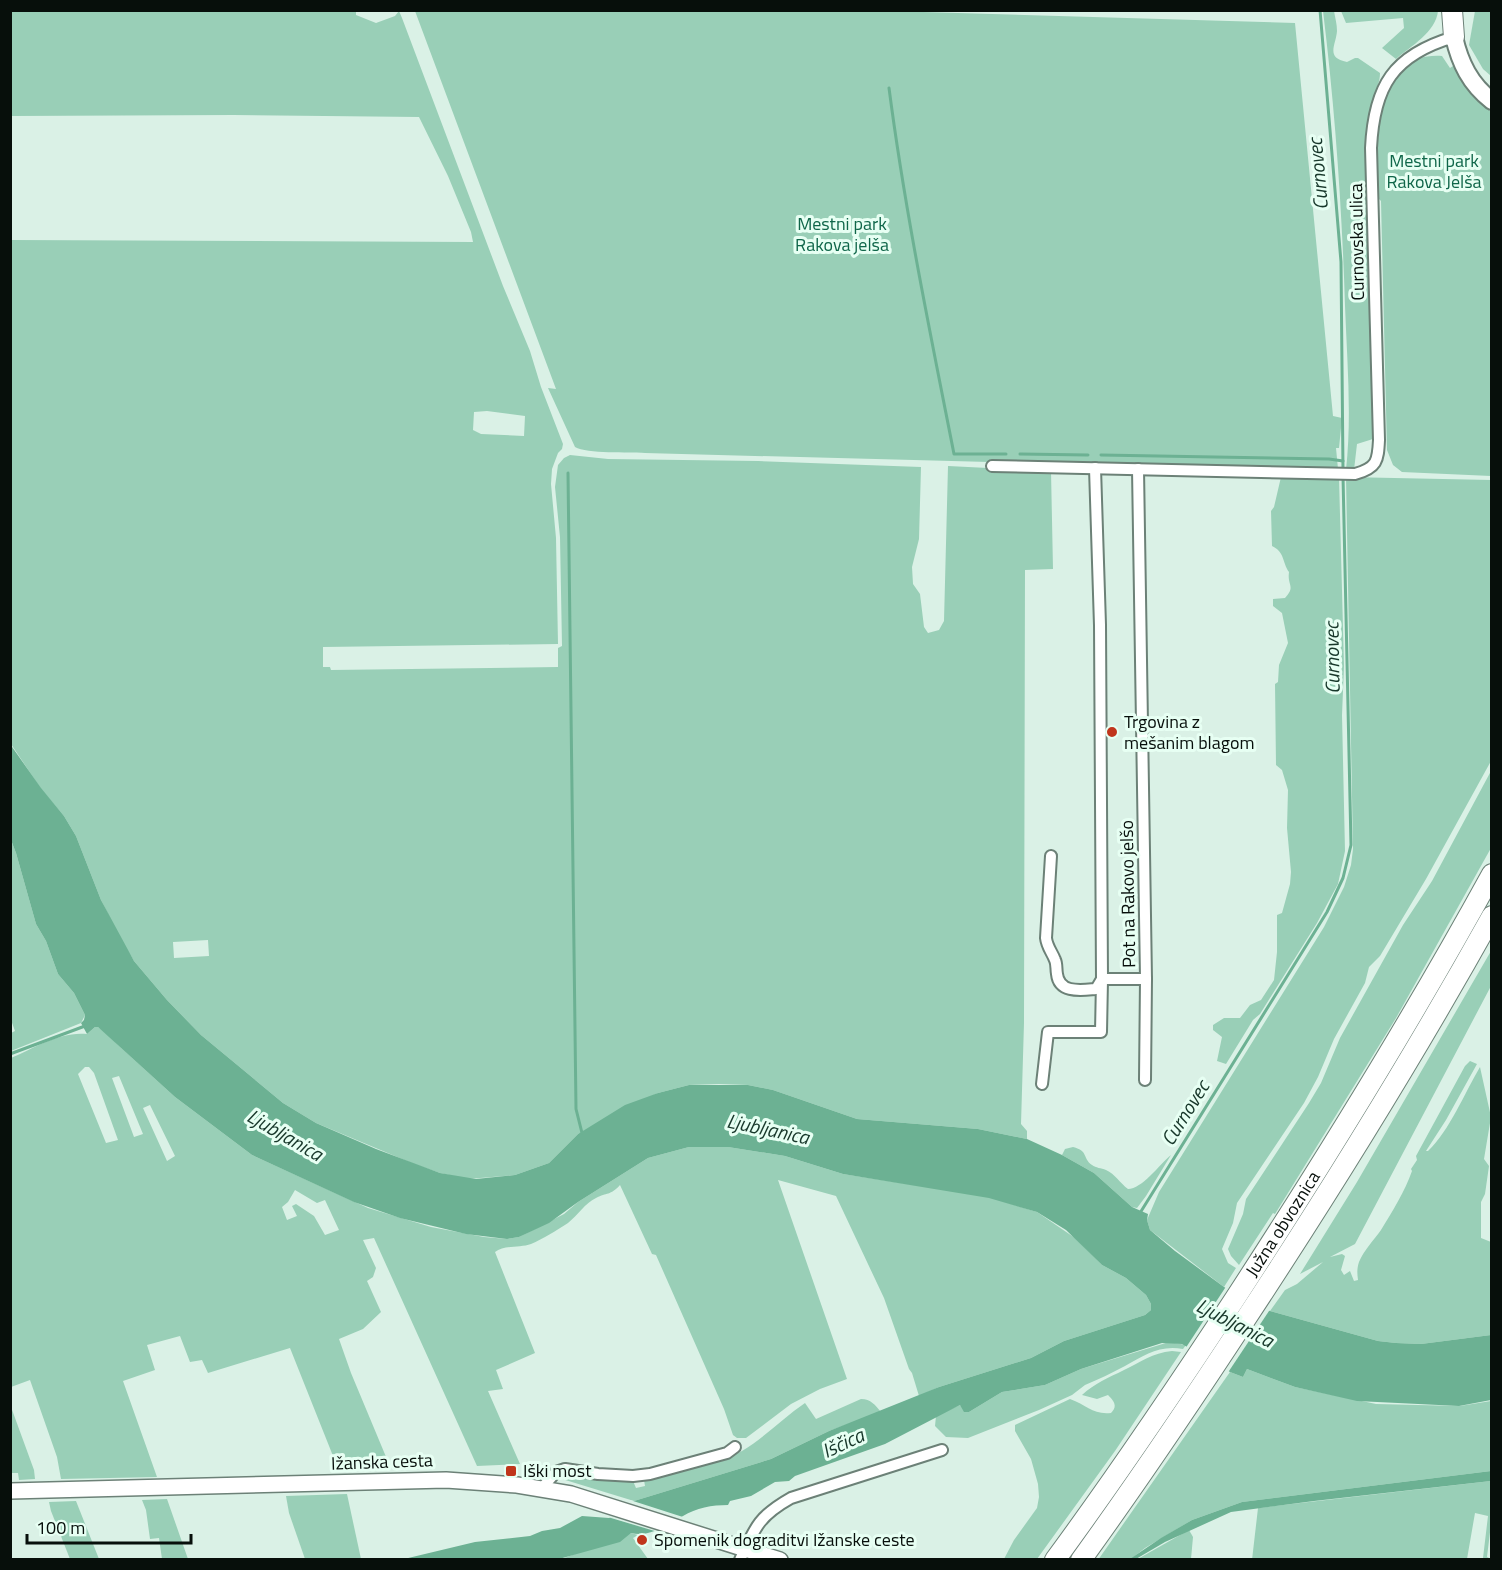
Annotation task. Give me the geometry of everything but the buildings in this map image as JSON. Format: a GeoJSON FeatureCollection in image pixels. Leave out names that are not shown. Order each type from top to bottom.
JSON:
{"type":"FeatureCollection","features":[{"type":"Feature","properties":{"kind":"highway"},"geometry":{"type":"LineString","coordinates":[[1452,10],[1454,37]]}},
{"type":"Feature","properties":{"kind":"highway","name":"Južna obvoznica"},"geometry":{"type":"LineString","coordinates":[[1055,1560],[1138,1444],[1282,1227],[1399,1036],[1491,874]]}},
{"type":"Feature","properties":{"kind":"highway","name":"Južna obvoznica"},"geometry":{"type":"LineString","coordinates":[[1080,1560],[1156,1452],[1300,1236],[1424,1035],[1491,916]]}},
{"type":"Feature","properties":{"kind":"main road"},"geometry":{"type":"LineString","coordinates":[[1454,37],[1459,60],[1467,74],[1491,100]]}},
{"type":"Feature","properties":{"kind":"main road","name":"Ižanska cesta"},"geometry":{"type":"LineString","coordinates":[[10,1491],[446,1480],[494,1482],[571,1494],[725,1542],[743,1554],[779,1559]]}},
{"type":"Feature","properties":{"kind":"street","name":"Curnovska ulica"},"geometry":{"type":"LineString","coordinates":[[1138,469],[1355,474],[1367,471],[1375,464],[1379,440],[1371,148],[1374,117],[1380,93],[1397,68],[1422,48],[1454,37]]}},
{"type":"Feature","properties":{"kind":"street"},"geometry":{"type":"LineString","coordinates":[[992,466],[1138,469]]}},
{"type":"Feature","properties":{"kind":"street","name":"Pot na Rakovo jelšo"},"geometry":{"type":"LineString","coordinates":[[1095,468],[1100,625],[1102,979],[1146,979],[1138,469]]}},
{"type":"Feature","properties":{"kind":"street"},"geometry":{"type":"LineString","coordinates":[[1051,856],[1046,938],[1047,946],[1055,960],[1057,976],[1060,983],[1068,989],[1096,989],[1102,979]]}},
{"type":"Feature","properties":{"kind":"street"},"geometry":{"type":"LineString","coordinates":[[1042,1084],[1048,1032],[1057,1030],[1094,1034],[1101,1032],[1102,979]]}},
{"type":"Feature","properties":{"kind":"street"},"geometry":{"type":"LineString","coordinates":[[1145,1080],[1146,979]]}},
{"type":"Feature","properties":{"kind":"street"},"geometry":{"type":"LineString","coordinates":[[542,1488],[559,1470],[568,1468],[617,1476],[650,1474],[727,1453],[735,1447]]}},
{"type":"Feature","properties":{"kind":"street"},"geometry":{"type":"LineString","coordinates":[[743,1554],[755,1527],[770,1510],[791,1498],[942,1450]]}},
{"type":"Feature","properties":{"kind":"green space"},"geometry":{"type":"Polygon","coordinates":[[[339,10],[356,12],[356,15],[376,23],[395,16],[399,11],[503,286],[530,351],[563,444],[552,469],[551,484],[556,538],[558,644],[323,647],[323,667],[330,667],[331,670],[558,667],[558,648],[562,646],[560,537],[555,487],[558,465],[570,455],[608,459],[758,461],[921,467],[919,539],[912,567],[913,584],[920,594],[924,627],[928,633],[939,630],[944,621],[948,466],[1051,471],[1053,569],[1025,570],[1024,1023],[1021,1124],[1027,1131],[1027,1139],[978,1129],[857,1119],[773,1090],[748,1085],[689,1085],[658,1093],[578,1134],[549,1163],[515,1175],[468,1179],[414,1164],[316,1123],[283,1103],[201,1035],[167,1000],[134,961],[101,900],[76,836],[11,744],[11,240],[473,242],[448,176],[419,117],[11,116],[11,11],[339,10]],[[487,411],[474,412],[473,430],[481,434],[524,436],[525,416],[487,411]],[[208,940],[173,942],[174,958],[209,956],[208,940]]]}},
{"type":"Feature","properties":{"kind":"green space","name":"Mestni park Rakova jelša"},"geometry":{"type":"Polygon","coordinates":[[[855,10],[1295,23],[1333,416],[1342,418],[1339,448],[1336,448],[1338,469],[608,452],[589,451],[575,447],[548,388],[556,389],[415,11],[855,10]]]}},
{"type":"Feature","properties":{"kind":"green space"},"geometry":{"type":"Polygon","coordinates":[[[1323,11],[1334,11],[1337,31],[1333,50],[1336,57],[1347,62],[1358,58],[1380,73],[1367,143],[1373,439],[1357,444],[1354,470],[1346,470],[1349,388],[1342,232],[1323,11]]]}},
{"type":"Feature","properties":{"kind":"green space"},"geometry":{"type":"Polygon","coordinates":[[[1341,11],[1438,11],[1433,26],[1428,32],[1396,59],[1382,48],[1404,28],[1403,18],[1346,23],[1341,11]]]}},
{"type":"Feature","properties":{"kind":"green space"},"geometry":{"type":"Polygon","coordinates":[[[1475,11],[1491,11],[1491,76],[1483,69],[1469,45],[1475,11]]]}},
{"type":"Feature","properties":{"kind":"green space","name":"Mestni park Rakova Jelša"},"geometry":{"type":"Polygon","coordinates":[[[1442,56],[1450,68],[1453,66],[1471,93],[1491,112],[1491,476],[1402,472],[1393,465],[1387,450],[1381,201],[1377,197],[1378,130],[1389,86],[1401,69],[1418,59],[1442,56]]]}},
{"type":"Feature","properties":{"kind":"green space"},"geometry":{"type":"Polygon","coordinates":[[[1281,477],[1339,477],[1344,666],[1342,715],[1345,851],[1338,884],[1317,923],[1226,1064],[1217,1061],[1222,1037],[1213,1030],[1213,1025],[1224,1018],[1240,1018],[1250,1005],[1261,1000],[1274,980],[1277,915],[1282,913],[1290,884],[1287,828],[1288,790],[1282,770],[1276,765],[1275,684],[1278,682],[1279,665],[1288,643],[1282,613],[1273,606],[1273,599],[1285,598],[1291,588],[1289,572],[1283,558],[1272,546],[1271,511],[1281,477]]]}},
{"type":"Feature","properties":{"kind":"green space"},"geometry":{"type":"Polygon","coordinates":[[[1346,477],[1491,480],[1491,761],[1426,879],[1380,956],[1369,967],[1365,983],[1334,1039],[1304,1103],[1237,1203],[1233,1223],[1222,1249],[1228,1263],[1236,1268],[1224,1287],[1150,1230],[1147,1220],[1159,1192],[1324,927],[1344,887],[1351,865],[1353,849],[1346,477]]]}},
{"type":"Feature","properties":{"kind":"green space"},"geometry":{"type":"Polygon","coordinates":[[[1491,771],[1491,848],[1396,1018],[1275,1214],[1273,1213],[1239,1265],[1228,1249],[1243,1214],[1246,1199],[1321,1083],[1340,1038],[1403,925],[1432,881],[1491,771]]]}},
{"type":"Feature","properties":{"kind":"green space"},"geometry":{"type":"Polygon","coordinates":[[[11,840],[36,924],[46,941],[58,974],[74,993],[85,1015],[81,1023],[11,1051],[11,1033],[15,1031],[11,1020],[11,840]]]}},
{"type":"Feature","properties":{"kind":"green space"},"geometry":{"type":"Polygon","coordinates":[[[1491,951],[1491,986],[1355,1244],[1330,1257],[1342,1254],[1345,1256],[1341,1270],[1344,1275],[1350,1271],[1354,1281],[1358,1280],[1361,1258],[1398,1201],[1417,1160],[1416,1156],[1465,1066],[1470,1061],[1477,1064],[1426,1151],[1443,1133],[1480,1067],[1491,1117],[1484,1159],[1489,1166],[1485,1194],[1481,1202],[1481,1238],[1491,1242],[1491,1335],[1421,1344],[1396,1343],[1378,1341],[1270,1311],[1285,1290],[1297,1284],[1323,1262],[1300,1274],[1357,1182],[1491,951]]]}},
{"type":"Feature","properties":{"kind":"green space"},"geometry":{"type":"Polygon","coordinates":[[[98,1027],[108,1034],[175,1097],[252,1155],[368,1208],[431,1227],[484,1237],[507,1239],[519,1237],[564,1214],[578,1202],[648,1158],[689,1147],[728,1147],[785,1156],[843,1174],[986,1196],[1037,1212],[1075,1238],[1102,1265],[1126,1278],[1146,1295],[1151,1304],[1151,1310],[1145,1315],[1064,1341],[1031,1358],[939,1387],[919,1396],[884,1298],[836,1196],[778,1180],[847,1379],[820,1389],[791,1404],[746,1438],[737,1438],[733,1435],[724,1409],[656,1255],[652,1254],[620,1185],[611,1192],[592,1200],[568,1223],[540,1240],[527,1245],[503,1248],[495,1252],[535,1353],[496,1370],[503,1389],[488,1391],[520,1464],[477,1466],[374,1238],[363,1240],[376,1268],[373,1277],[367,1281],[381,1312],[363,1329],[339,1339],[389,1464],[382,1466],[382,1470],[339,1471],[290,1348],[208,1373],[202,1360],[190,1362],[180,1336],[147,1345],[155,1370],[123,1381],[157,1477],[61,1479],[57,1457],[30,1380],[11,1387],[11,1058],[67,1035],[87,1034],[98,1027]],[[85,1067],[78,1074],[106,1143],[118,1140],[94,1073],[89,1067],[85,1067]],[[119,1076],[112,1078],[134,1137],[143,1134],[119,1076]],[[150,1105],[143,1108],[167,1161],[175,1156],[150,1105]],[[295,1190],[282,1207],[287,1220],[297,1216],[292,1206],[296,1204],[314,1216],[325,1235],[339,1230],[325,1200],[317,1203],[295,1190]]]}},
{"type":"Feature","properties":{"kind":"green space"},"geometry":{"type":"Polygon","coordinates":[[[1073,1147],[1081,1151],[1092,1165],[1115,1176],[1128,1189],[1145,1181],[1171,1155],[1137,1208],[1132,1207],[1094,1173],[1062,1155],[1065,1149],[1073,1147]]]}},
{"type":"Feature","properties":{"kind":"green space"},"geometry":{"type":"Polygon","coordinates":[[[1169,1342],[1186,1345],[1183,1349],[1167,1348],[1152,1352],[1085,1385],[1072,1395],[968,1438],[946,1437],[935,1426],[936,1416],[960,1405],[969,1412],[1002,1392],[1045,1385],[1081,1369],[1169,1342]]]}},
{"type":"Feature","properties":{"kind":"green space"},"geometry":{"type":"Polygon","coordinates":[[[1172,1351],[1181,1352],[1115,1451],[1037,1559],[1004,1559],[1014,1540],[1037,1508],[1039,1497],[1031,1459],[1015,1431],[1015,1425],[1070,1399],[1095,1411],[1111,1413],[1114,1404],[1108,1395],[1097,1399],[1082,1395],[1102,1381],[1147,1358],[1172,1351]]]}},
{"type":"Feature","properties":{"kind":"green space"},"geometry":{"type":"Polygon","coordinates":[[[1247,1369],[1295,1387],[1376,1404],[1460,1406],[1491,1401],[1491,1471],[1242,1502],[1192,1520],[1131,1559],[1098,1560],[1230,1372],[1243,1377],[1247,1369]]]}},
{"type":"Feature","properties":{"kind":"green space"},"geometry":{"type":"Polygon","coordinates":[[[861,1399],[870,1401],[881,1412],[829,1431],[771,1459],[634,1501],[562,1479],[565,1475],[600,1481],[633,1481],[636,1488],[645,1486],[644,1480],[706,1465],[742,1451],[805,1403],[816,1419],[861,1399]]]}},
{"type":"Feature","properties":{"kind":"green space"},"geometry":{"type":"Polygon","coordinates":[[[11,1407],[34,1470],[35,1479],[19,1480],[18,1473],[11,1473],[11,1407]]]}},
{"type":"Feature","properties":{"kind":"green space"},"geometry":{"type":"Polygon","coordinates":[[[1491,1481],[1491,1524],[1487,1557],[1491,1559],[1481,1559],[1483,1558],[1488,1516],[1475,1513],[1467,1559],[1252,1560],[1258,1508],[1491,1481]]]}},
{"type":"Feature","properties":{"kind":"green space"},"geometry":{"type":"Polygon","coordinates":[[[347,1494],[361,1559],[305,1559],[289,1513],[286,1496],[347,1494]]]}},
{"type":"Feature","properties":{"kind":"green space"},"geometry":{"type":"Polygon","coordinates":[[[167,1499],[188,1559],[162,1559],[159,1538],[150,1539],[146,1510],[142,1500],[167,1499]]]}},
{"type":"Feature","properties":{"kind":"green space"},"geometry":{"type":"Polygon","coordinates":[[[76,1501],[99,1559],[70,1559],[49,1502],[76,1501]]]}},
{"type":"Feature","properties":{"kind":"green space"},"geometry":{"type":"Polygon","coordinates":[[[1189,1530],[1193,1537],[1191,1559],[1136,1560],[1189,1530]]]}},
{"type":"Feature","properties":{"kind":"green space"},"geometry":{"type":"Polygon","coordinates":[[[631,1533],[638,1535],[633,1538],[648,1559],[559,1560],[631,1533]]]}},
{"type":"Feature","properties":{"kind":"water"},"geometry":{"type":"Polygon","coordinates":[[[10,744],[64,816],[76,836],[101,900],[134,961],[201,1035],[283,1103],[316,1123],[440,1173],[476,1179],[515,1175],[549,1163],[578,1134],[625,1105],[689,1085],[748,1085],[773,1090],[857,1119],[978,1129],[1027,1139],[1094,1173],[1132,1207],[1148,1214],[1150,1230],[1175,1251],[1224,1287],[1270,1311],[1378,1341],[1396,1343],[1421,1344],[1491,1335],[1491,1400],[1459,1406],[1357,1401],[1295,1387],[1247,1369],[1243,1377],[1182,1344],[1162,1343],[1081,1369],[1045,1385],[1002,1392],[969,1412],[964,1412],[960,1405],[885,1444],[795,1476],[789,1481],[775,1482],[751,1496],[730,1501],[728,1505],[710,1506],[693,1511],[651,1532],[631,1533],[620,1542],[559,1559],[404,1559],[475,1542],[530,1536],[560,1528],[582,1516],[609,1518],[634,1501],[771,1459],[829,1431],[939,1387],[1031,1358],[1064,1341],[1145,1315],[1151,1310],[1151,1304],[1146,1295],[1126,1278],[1102,1265],[1066,1230],[1037,1212],[989,1198],[843,1174],[785,1156],[728,1147],[689,1147],[648,1158],[549,1223],[519,1237],[507,1239],[466,1234],[400,1218],[354,1202],[252,1155],[175,1097],[98,1027],[87,1034],[81,1023],[85,1015],[74,993],[58,974],[46,941],[36,924],[11,840],[10,744]]]}},
{"type":"Feature","properties":{"kind":"water"},"geometry":{"type":"Polygon","coordinates":[[[1491,1471],[1491,1481],[1231,1512],[1165,1542],[1136,1559],[1130,1559],[1192,1520],[1242,1502],[1491,1471]]]}},
{"type":"Feature","properties":{"kind":"pier"},"geometry":{"type":"Polygon","coordinates":[[[1227,1285],[1271,1308],[1227,1374],[1185,1349],[1227,1285]]]}},
{"type":"Feature","properties":{"kind":"pier"},"geometry":{"type":"Polygon","coordinates":[[[630,1500],[686,1518],[670,1529],[658,1532],[601,1515],[608,1515],[630,1500]]]}},
{"type":"Feature","properties":{"kind":"waterway","name":"Curnovec"},"geometry":{"type":"LineString","coordinates":[[1320,10],[1341,262],[1343,470]]}},
{"type":"Feature","properties":{"kind":"waterway"},"geometry":{"type":"LineString","coordinates":[[889,88],[910,226],[954,454],[1006,454]]}},
{"type":"Feature","properties":{"kind":"waterway"},"geometry":{"type":"LineString","coordinates":[[1020,454],[1088,455]]}},
{"type":"Feature","properties":{"kind":"waterway"},"geometry":{"type":"LineString","coordinates":[[1101,455],[1343,461]]}},
{"type":"Feature","properties":{"kind":"waterway"},"geometry":{"type":"LineString","coordinates":[[568,473],[576,1109],[582,1133]]}},
{"type":"Feature","properties":{"kind":"waterway","name":"Curnovec"},"geometry":{"type":"LineString","coordinates":[[1140,1213],[1327,912],[1343,878],[1351,845],[1343,476]]}},
{"type":"Feature","properties":{"kind":"waterway"},"geometry":{"type":"LineString","coordinates":[[10,1054],[85,1026]]}},
{"type":"Feature","properties":{"kind":"place","name":"Trgovina z mešanim blagom"},"geometry":{"type":"Point","coordinates":[1112,732]}},
{"type":"Feature","properties":{"kind":"place","name":"Iški most"},"geometry":{"type":"Point","coordinates":[511,1471]}},
{"type":"Feature","properties":{"kind":"place","name":"Spomenik dograditvi Ižanske ceste"},"geometry":{"type":"Point","coordinates":[642,1540]}},
{"type":"Feature","properties":{"kind":"water label","name":"Ljubljanica"},"geometry":{"type":"Point","coordinates":[768,1129]}},
{"type":"Feature","properties":{"kind":"water label","name":"Ljubljanica"},"geometry":{"type":"Point","coordinates":[285,1135]}},
{"type":"Feature","properties":{"kind":"water label","name":"Ljubljanica"},"geometry":{"type":"Point","coordinates":[1235,1323]}},
{"type":"Feature","properties":{"kind":"water label","name":"Iščica"},"geometry":{"type":"Point","coordinates":[843,1443]}}]}
